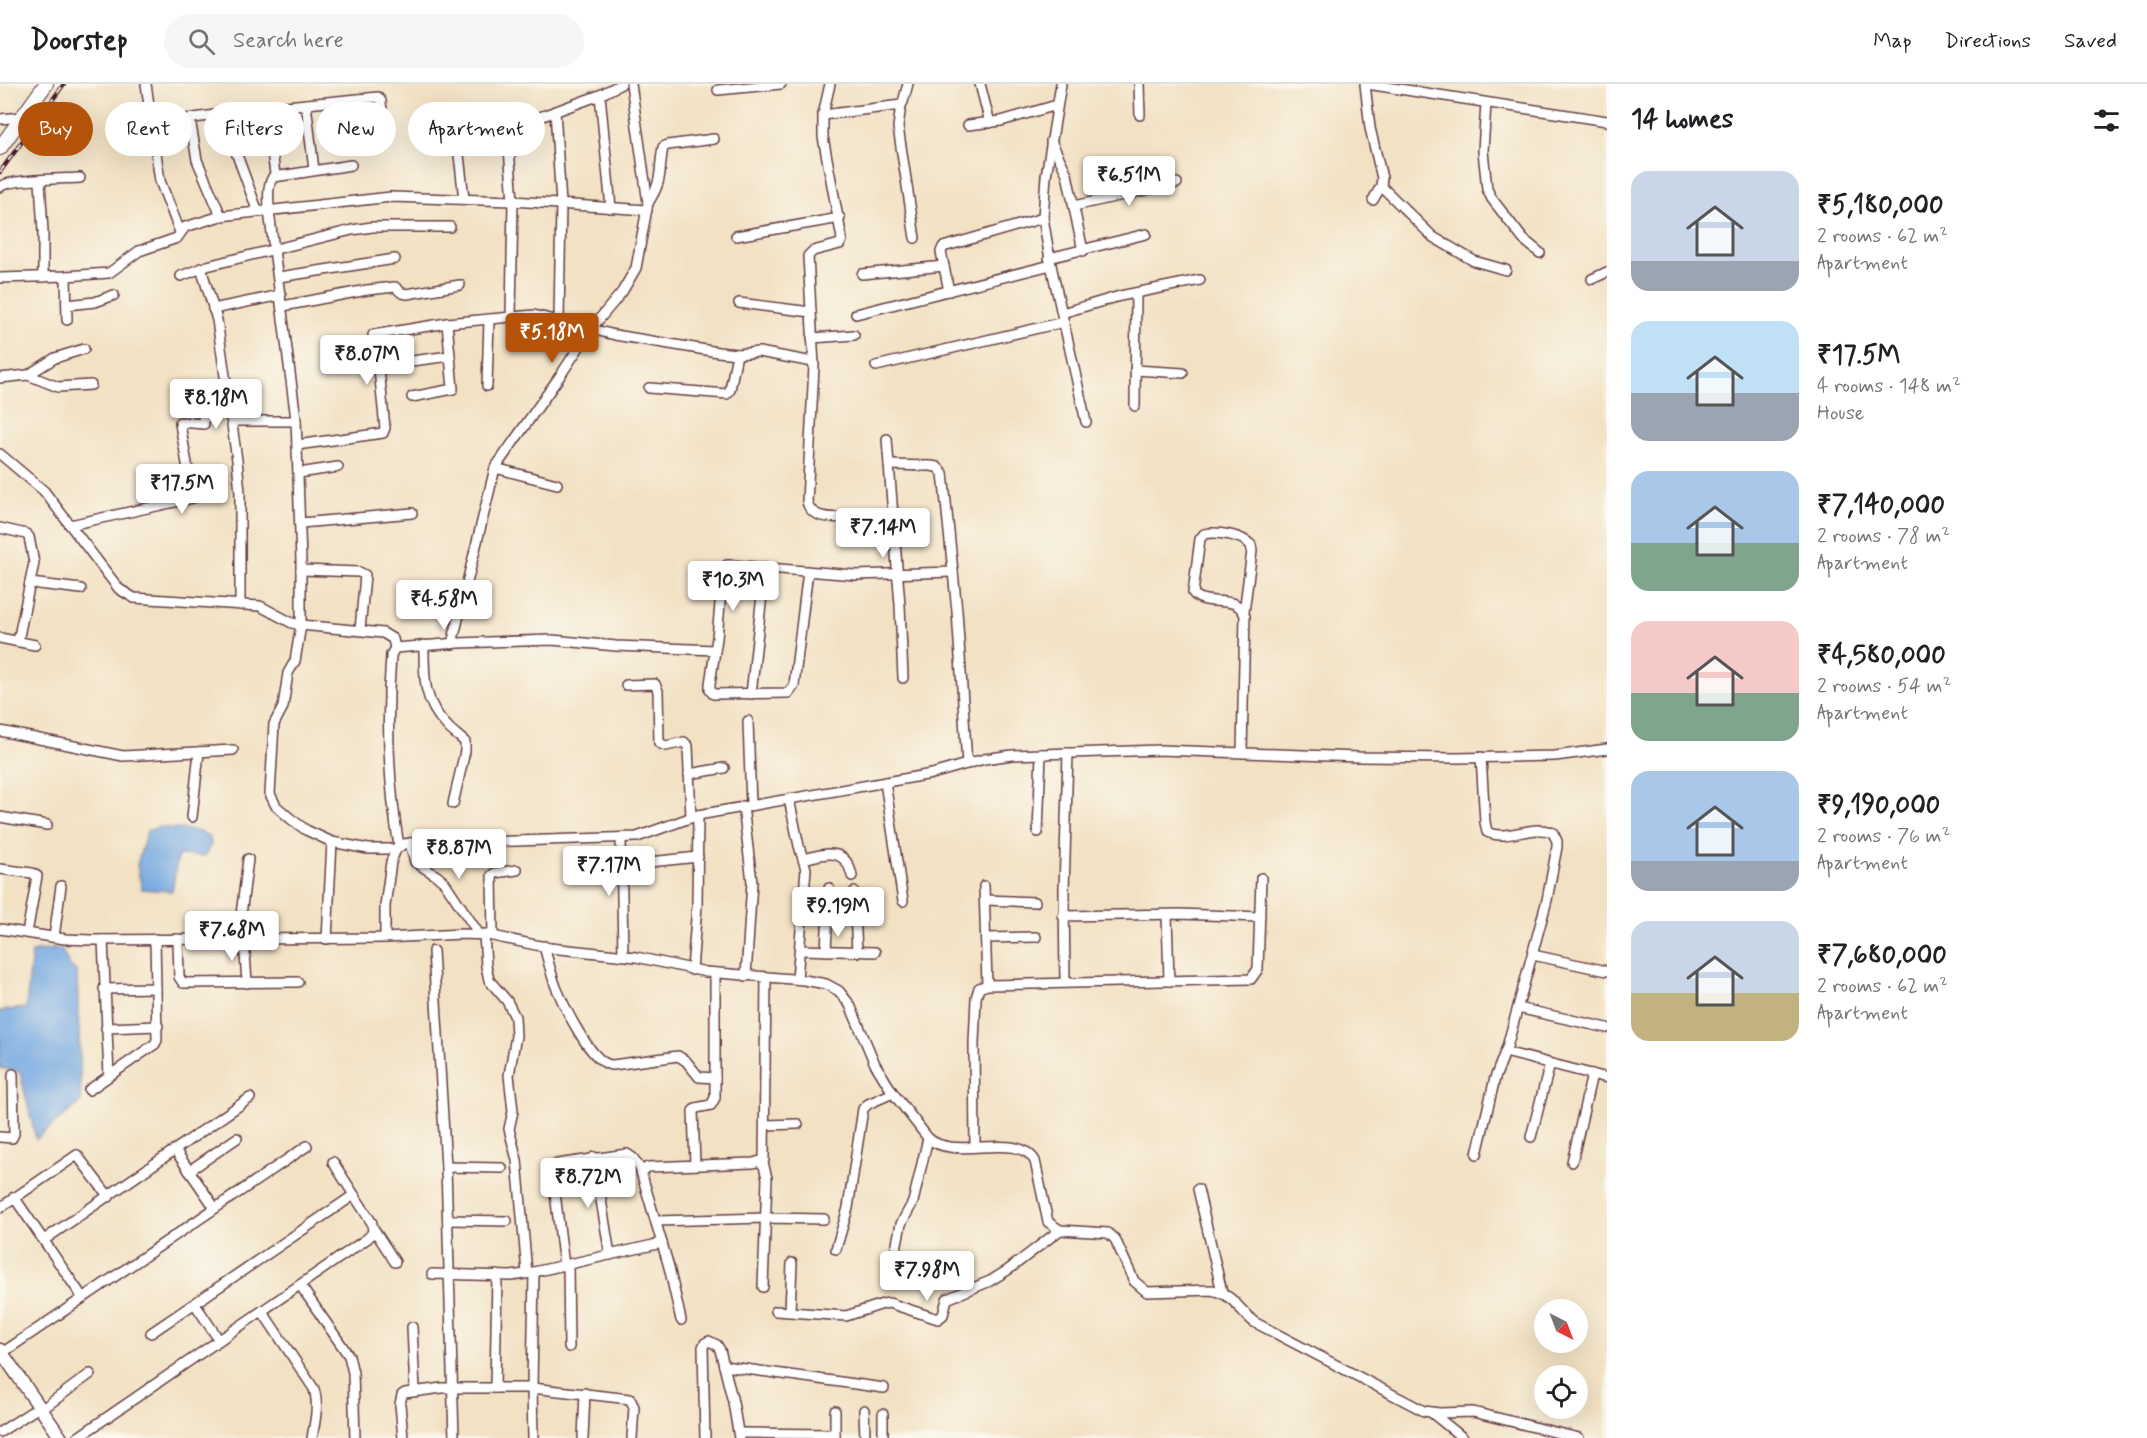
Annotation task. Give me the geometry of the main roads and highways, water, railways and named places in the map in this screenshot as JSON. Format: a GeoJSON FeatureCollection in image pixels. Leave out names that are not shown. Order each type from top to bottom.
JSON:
{"type":"FeatureCollection","features":[{"type":"Feature","properties":{"kind":"highway"},"geometry":{"type":"LineString","coordinates":[[0,148],[45,84]]}},
{"type":"Feature","properties":{"kind":"main road"},"geometry":{"type":"LineString","coordinates":[[1,1351],[61,1438]]}},
{"type":"Feature","properties":{"kind":"water"},"geometry":{"type":"Polygon","coordinates":[[[159,827],[196,831],[209,836],[211,845],[205,856],[178,855],[172,891],[142,889],[137,865],[147,831],[159,827]]]}},
{"type":"Feature","properties":{"kind":"water"},"geometry":{"type":"Polygon","coordinates":[[[61,948],[69,965],[77,972],[81,1102],[36,1139],[20,1072],[0,1068],[0,1011],[26,1008],[32,952],[61,948]]]}},
{"type":"Feature","properties":{"kind":"railway"},"geometry":{"type":"LineString","coordinates":[[0,172],[64,84]]}}]}
